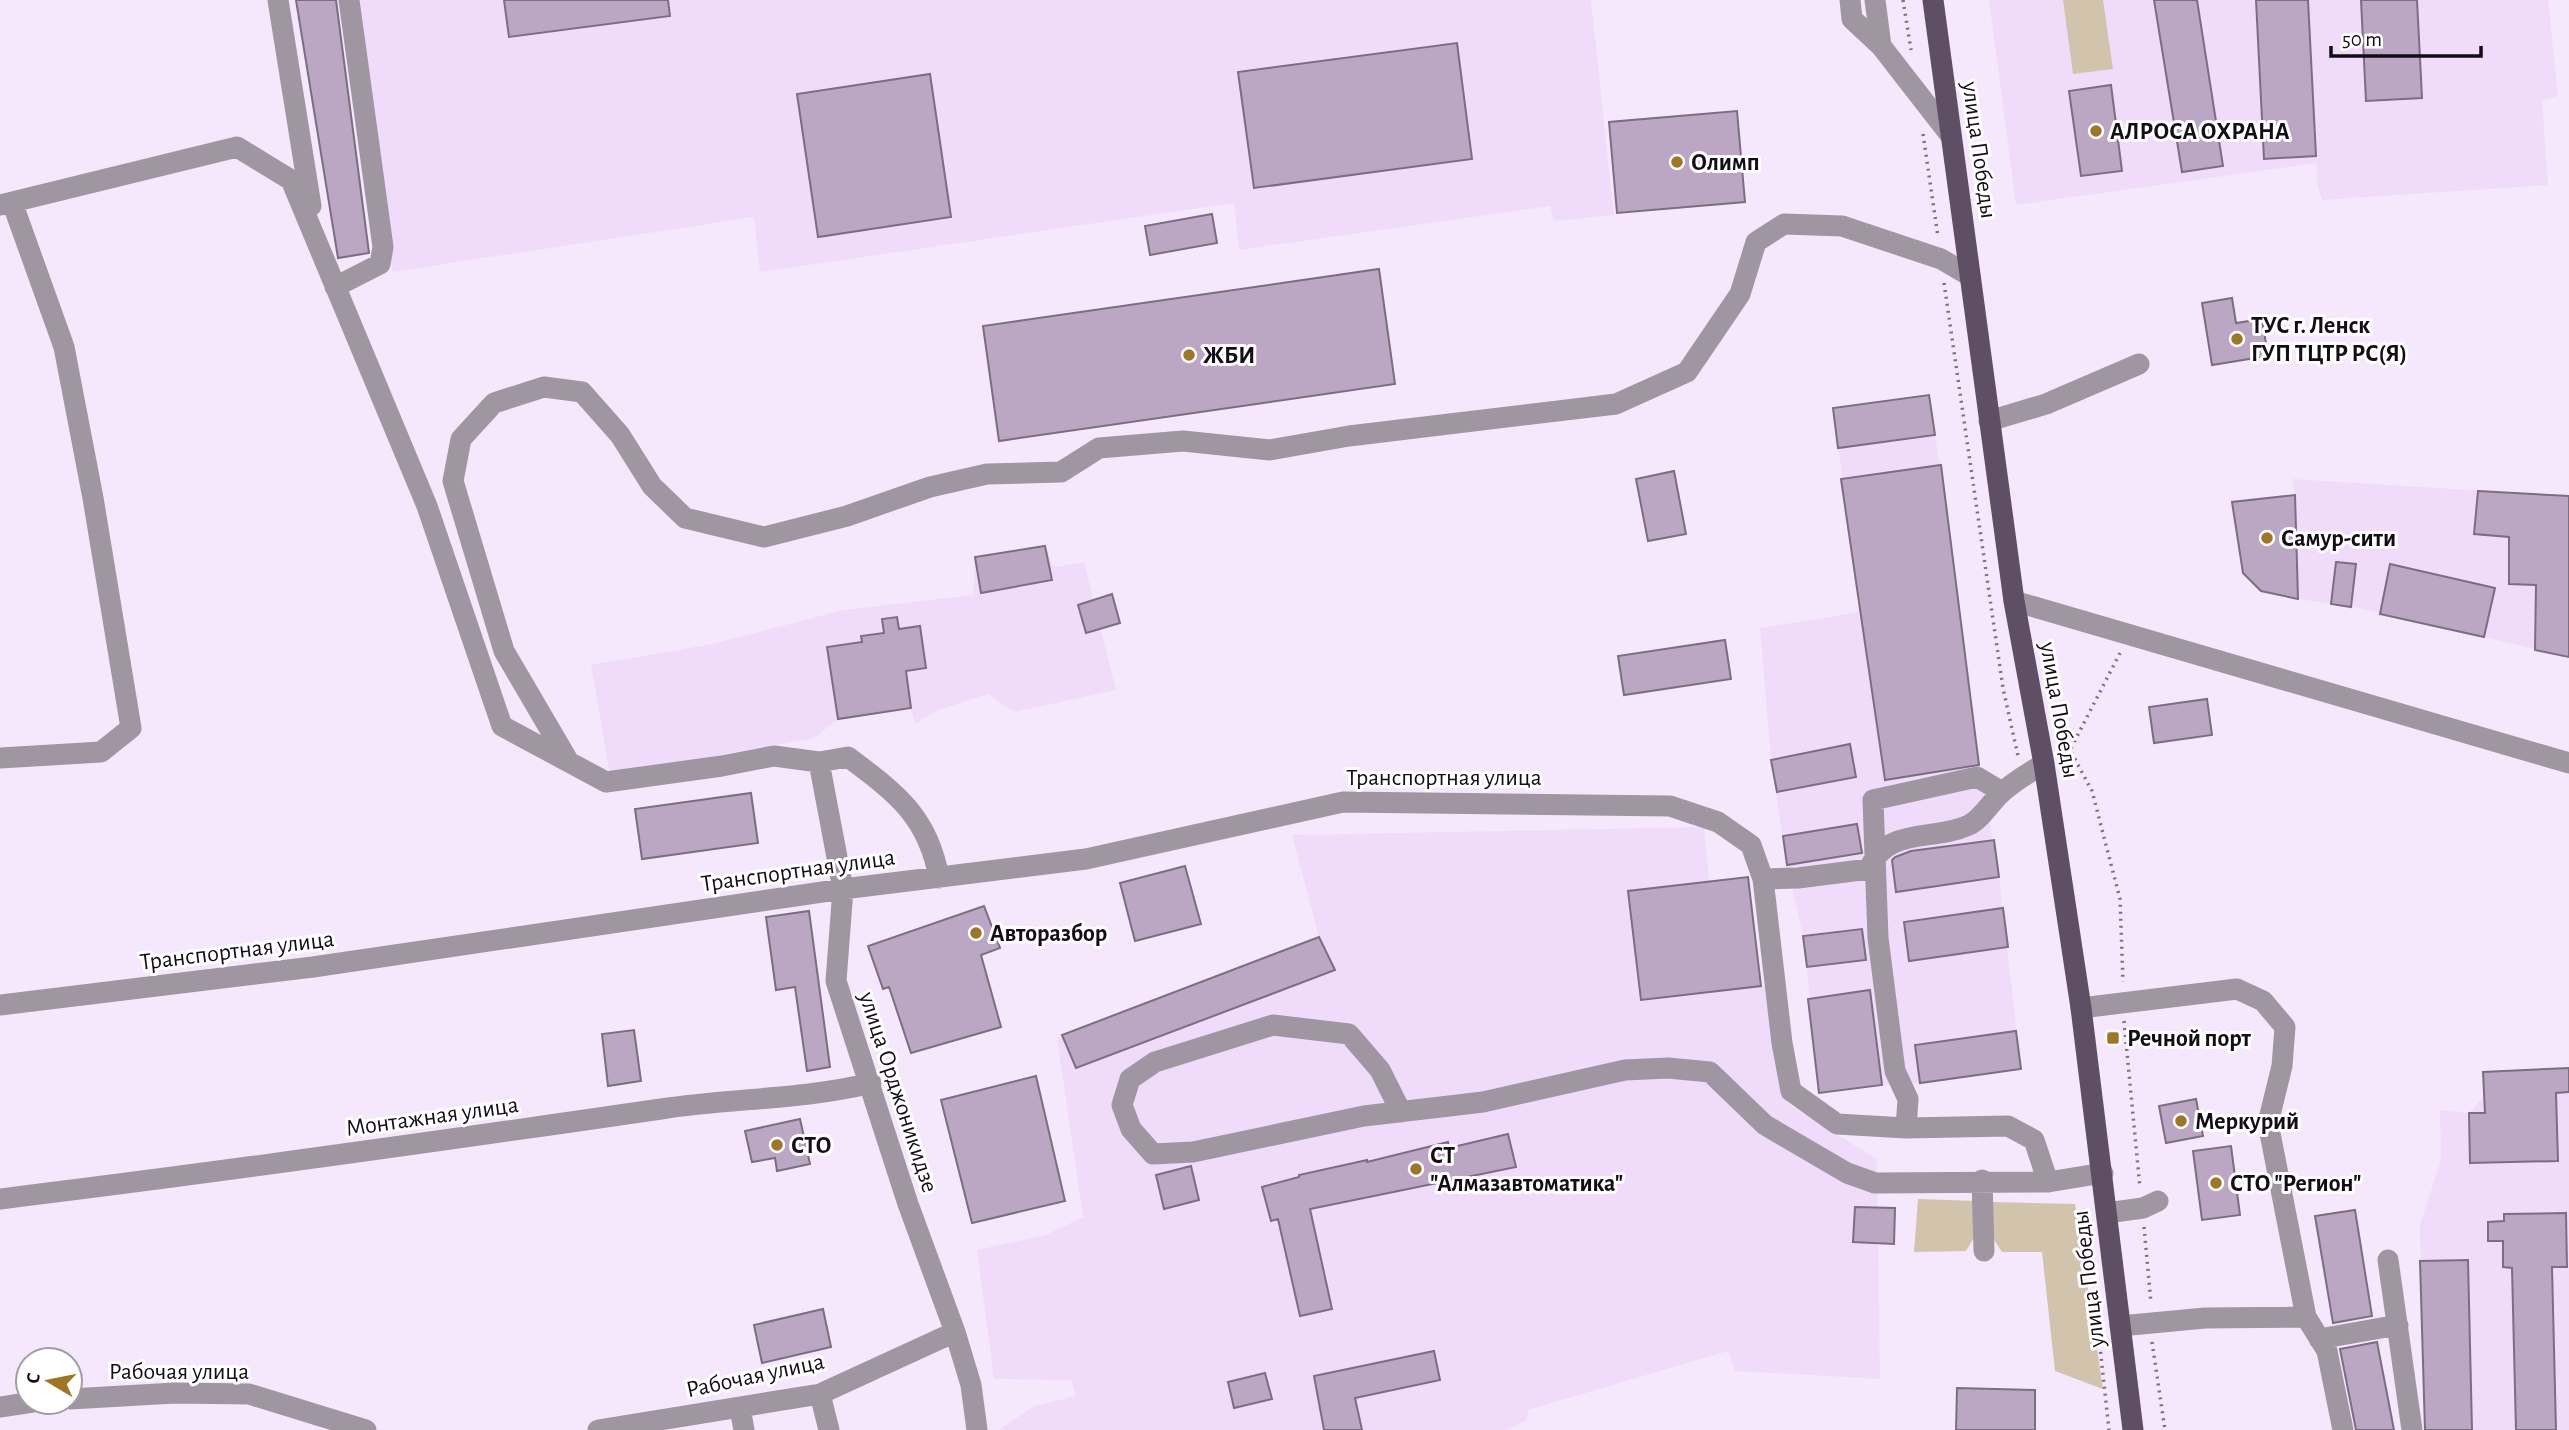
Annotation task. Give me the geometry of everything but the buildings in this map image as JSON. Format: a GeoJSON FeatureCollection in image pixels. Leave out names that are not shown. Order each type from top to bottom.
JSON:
{"type":"FeatureCollection","features":[{"type":"Feature","properties":{"kind":"main road","name":"улица Победы"},"geometry":{"type":"LineString","coordinates":[[1933,0],[2014,601],[2044,764],[2081,1008],[2133,1430]]}},
{"type":"Feature","properties":{"kind":"street"},"geometry":{"type":"LineString","coordinates":[[278,0],[316,239]]}},
{"type":"Feature","properties":{"kind":"street"},"geometry":{"type":"LineString","coordinates":[[335,287],[380,264],[383,247],[349,0]]}},
{"type":"Feature","properties":{"kind":"street"},"geometry":{"type":"LineString","coordinates":[[1850,0],[1852,19],[1881,46],[1951,136]]}},
{"type":"Feature","properties":{"kind":"street"},"geometry":{"type":"LineString","coordinates":[[1875,0],[1881,46]]}},
{"type":"Feature","properties":{"kind":"street"},"geometry":{"type":"LineString","coordinates":[[0,758],[101,752],[131,728],[93,498],[64,347],[6,203],[237,147],[291,180],[427,506],[502,726],[606,782],[722,766],[774,755],[819,762],[848,757],[884,784],[922,823],[935,855],[939,878]]}},
{"type":"Feature","properties":{"kind":"street"},"geometry":{"type":"LineString","coordinates":[[569,762],[504,651],[453,481],[461,439],[494,403],[544,387],[582,392],[620,435],[652,486],[685,518],[764,537],[847,516],[930,487],[986,474],[1061,472],[1099,448],[1183,441],[1270,450],[1370,433],[1616,404],[1687,372],[1740,294],[1756,242],[1784,224],[1842,226],[1941,259],[1970,276]]}},
{"type":"Feature","properties":{"kind":"street"},"geometry":{"type":"LineString","coordinates":[[1989,421],[2046,404],[2139,364]]}},
{"type":"Feature","properties":{"kind":"street"},"geometry":{"type":"LineString","coordinates":[[2014,601],[2568,762]]}},
{"type":"Feature","properties":{"kind":"street","name":"улица Орджоникидзе"},"geometry":{"type":"LineString","coordinates":[[819,762],[843,889],[836,981],[908,1204],[955,1332],[971,1385],[977,1430]]}},
{"type":"Feature","properties":{"kind":"street"},"geometry":{"type":"LineString","coordinates":[[1763,879],[1798,878],[1869,869],[1875,857],[1890,842],[1970,825],[2002,792],[2022,776],[2044,764]]}},
{"type":"Feature","properties":{"kind":"street"},"geometry":{"type":"LineString","coordinates":[[1906,1128],[1908,1099],[1895,1071],[1878,938],[1873,800],[1977,777],[2002,792]]}},
{"type":"Feature","properties":{"kind":"street","name":"Транспортная улица"},"geometry":{"type":"LineString","coordinates":[[0,1005],[313,967],[843,889],[1086,859],[1342,802],[1602,803],[1670,806],[1718,822],[1751,845],[1763,879],[1782,1043],[1791,1091],[1837,1124],[1906,1128],[2008,1126],[2034,1140],[2048,1182]]}},
{"type":"Feature","properties":{"kind":"street"},"geometry":{"type":"LineString","coordinates":[[2081,1008],[2237,989],[2263,1002],[2285,1027],[2282,1066],[2268,1123],[2306,1317],[2327,1351],[2343,1430]]}},
{"type":"Feature","properties":{"kind":"street"},"geometry":{"type":"LineString","coordinates":[[1401,1112],[1380,1070],[1349,1034],[1273,1025],[1155,1062],[1130,1079],[1122,1105],[1131,1129],[1153,1154],[1194,1152],[1401,1112],[1483,1102],[1625,1070],[1668,1068],[1710,1072],[1765,1125],[1847,1173],[1875,1183],[1982,1180],[2048,1182],[2103,1173]]}},
{"type":"Feature","properties":{"kind":"street","name":"Монтажная улица"},"geometry":{"type":"LineString","coordinates":[[0,1199],[233,1171],[665,1108],[832,1093],[871,1083]]}},
{"type":"Feature","properties":{"kind":"street"},"geometry":{"type":"LineString","coordinates":[[1982,1180],[1983,1251]]}},
{"type":"Feature","properties":{"kind":"street"},"geometry":{"type":"LineString","coordinates":[[2107,1213],[2150,1205]]}},
{"type":"Feature","properties":{"kind":"street"},"geometry":{"type":"LineString","coordinates":[[2388,1260],[2412,1430]]}},
{"type":"Feature","properties":{"kind":"street"},"geometry":{"type":"LineString","coordinates":[[2120,1326],[2205,1318],[2306,1317]]}},
{"type":"Feature","properties":{"kind":"street"},"geometry":{"type":"LineString","coordinates":[[2319,1339],[2398,1325]]}},
{"type":"Feature","properties":{"kind":"street","name":"Рабочая улица"},"geometry":{"type":"LineString","coordinates":[[598,1430],[820,1394],[955,1332]]}},
{"type":"Feature","properties":{"kind":"street","name":"Рабочая улица"},"geometry":{"type":"LineString","coordinates":[[84,1398],[175,1393],[249,1394],[366,1430]]}},
{"type":"Feature","properties":{"kind":"street"},"geometry":{"type":"LineString","coordinates":[[820,1394],[829,1430]]}},
{"type":"Feature","properties":{"kind":"street"},"geometry":{"type":"LineString","coordinates":[[740,1408],[744,1430]]}},
{"type":"Feature","properties":{"kind":"path"},"geometry":{"type":"LineString","coordinates":[[1903,0],[1911,52]]}},
{"type":"Feature","properties":{"kind":"path"},"geometry":{"type":"LineString","coordinates":[[1923,133],[2003,688],[2022,776]]}},
{"type":"Feature","properties":{"kind":"path"},"geometry":{"type":"LineString","coordinates":[[2132,656],[2118,653],[2070,750],[2092,791],[2120,899],[2123,1004],[2150,1205],[2152,1346],[2165,1430]]}},
{"type":"Feature","properties":{"kind":"path"},"geometry":{"type":"LineString","coordinates":[[2099,1334],[2109,1430]]}},
{"type":"Feature","properties":{"kind":"shaded area"},"geometry":{"type":"Polygon","coordinates":[[[360,0],[1591,0],[1614,215],[1554,221],[1550,206],[1239,250],[1234,203],[760,272],[754,217],[392,272],[360,0]]]}},
{"type":"Feature","properties":{"kind":"shaded area"},"geometry":{"type":"Polygon","coordinates":[[[1989,0],[2548,0],[2558,96],[2542,100],[2548,185],[2322,200],[2317,183],[2317,163],[2016,205],[1989,0]]]}},
{"type":"Feature","properties":{"kind":"shaded area"},"geometry":{"type":"Polygon","coordinates":[[[2063,0],[2103,0],[2113,69],[2073,74],[2063,0]]]}},
{"type":"Feature","properties":{"kind":"shaded area"},"geometry":{"type":"Polygon","coordinates":[[[1929,395],[1946,505],[1970,705],[1999,877],[2021,1069],[1920,1083],[1882,1085],[1814,1035],[1803,936],[1787,865],[1771,760],[1760,628],[1861,612],[1833,408],[1929,395]]]}},
{"type":"Feature","properties":{"kind":"shaded area"},"geometry":{"type":"Polygon","coordinates":[[[2292,479],[2569,496],[2569,657],[2359,608],[2298,599],[2295,495],[2292,479]]]}},
{"type":"Feature","properties":{"kind":"shaded area"},"geometry":{"type":"Polygon","coordinates":[[[1045,546],[1054,567],[1084,562],[1116,690],[1014,712],[988,694],[936,711],[915,724],[911,708],[838,719],[814,738],[610,775],[591,665],[712,644],[843,610],[973,595],[975,557],[1045,546]]]}},
{"type":"Feature","properties":{"kind":"shaded area"},"geometry":{"type":"Polygon","coordinates":[[[1704,827],[1709,881],[1748,877],[1761,986],[1772,986],[1788,1104],[1877,1159],[1880,1379],[1735,1371],[1728,1351],[1528,1410],[1527,1420],[1506,1430],[999,1430],[1034,1406],[1076,1396],[1071,1380],[994,1379],[977,1250],[1046,1235],[1083,1217],[1057,1038],[1319,937],[1292,835],[1704,827]]]}},
{"type":"Feature","properties":{"kind":"shaded area"},"geometry":{"type":"Polygon","coordinates":[[[2569,1068],[2569,1430],[2424,1430],[2420,1225],[2441,1160],[2440,1110],[2469,1113],[2484,1096],[2483,1072],[2569,1068]]]}},
{"type":"Feature","properties":{"kind":"shaded area"},"geometry":{"type":"Polygon","coordinates":[[[1918,1199],[1977,1201],[1978,1231],[1966,1251],[1914,1252],[1918,1199]]]}},
{"type":"Feature","properties":{"kind":"shaded area"},"geometry":{"type":"Polygon","coordinates":[[[1993,1202],[2075,1204],[2103,1389],[2055,1371],[2042,1252],[2002,1252],[1989,1232],[1993,1202]]]}},
{"type":"Feature","properties":{"kind":"place","name":"АЛРОСА ОХРАНА"},"geometry":{"type":"Point","coordinates":[2096,131]}},
{"type":"Feature","properties":{"kind":"place","name":"Олимп"},"geometry":{"type":"Point","coordinates":[1677,162]}},
{"type":"Feature","properties":{"kind":"place","name":"ТУС г. Ленск ГУП ТЦТР РС(Я)"},"geometry":{"type":"Point","coordinates":[2237,339]}},
{"type":"Feature","properties":{"kind":"place","name":"ЖБИ"},"geometry":{"type":"Point","coordinates":[1189,355]}},
{"type":"Feature","properties":{"kind":"place","name":"Самур-сити"},"geometry":{"type":"Point","coordinates":[2267,538]}},
{"type":"Feature","properties":{"kind":"place","name":"Авторазбор"},"geometry":{"type":"Point","coordinates":[976,933]}},
{"type":"Feature","properties":{"kind":"place","name":"Речной порт"},"geometry":{"type":"Point","coordinates":[2113,1038]}},
{"type":"Feature","properties":{"kind":"place","name":"Меркурий"},"geometry":{"type":"Point","coordinates":[2181,1121]}},
{"type":"Feature","properties":{"kind":"place","name":"СТО"},"geometry":{"type":"Point","coordinates":[777,1145]}},
{"type":"Feature","properties":{"kind":"place","name":"СТ \"Алмазавтоматика\""},"geometry":{"type":"Point","coordinates":[1416,1169]}},
{"type":"Feature","properties":{"kind":"place","name":"СТО \"Регион\""},"geometry":{"type":"Point","coordinates":[2216,1183]}}]}
